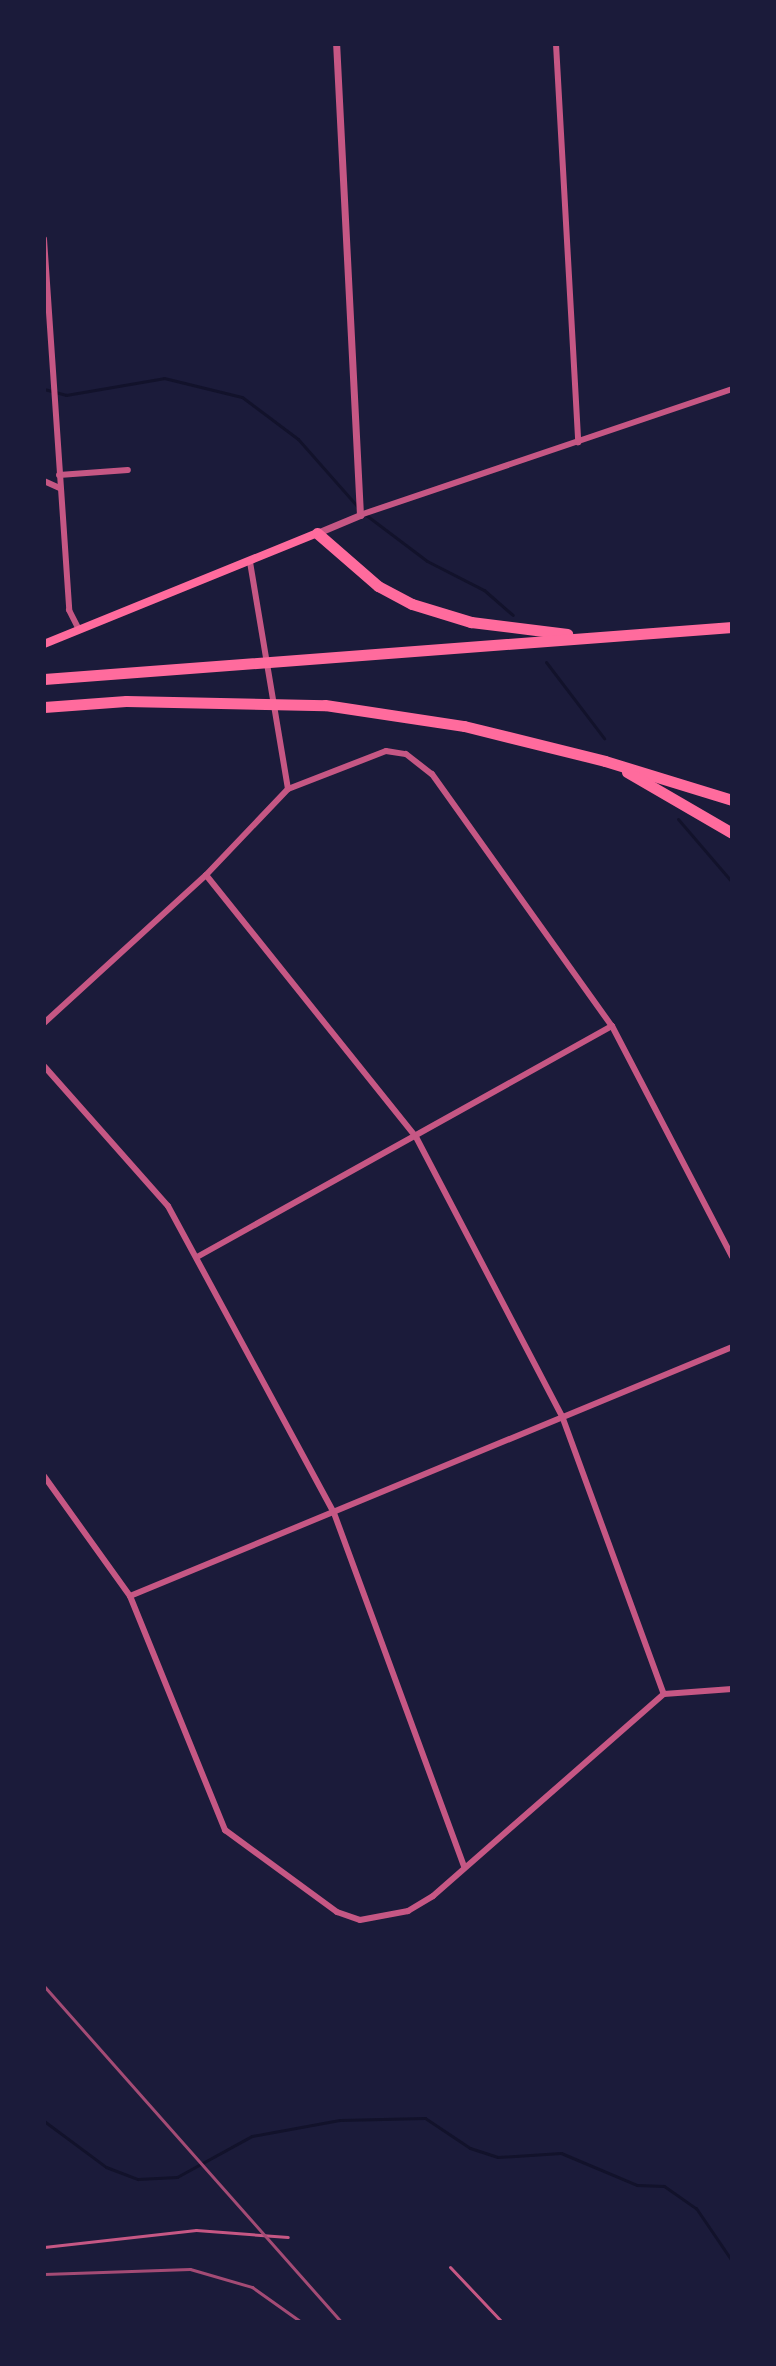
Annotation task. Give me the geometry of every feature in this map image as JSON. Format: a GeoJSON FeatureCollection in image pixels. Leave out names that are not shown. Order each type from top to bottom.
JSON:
{"type":"FeatureCollection","features":[{"type":"Feature","properties":{"kind":"highway"},"geometry":{"type":"LineString","coordinates":[[317,533],[366,577],[412,604],[471,622],[592,637]]}},
{"type":"Feature","properties":{"kind":"highway"},"geometry":{"type":"LineString","coordinates":[[44,679],[732,627]]}},
{"type":"Feature","properties":{"kind":"highway"},"geometry":{"type":"LineString","coordinates":[[44,707],[126,701],[325,705],[464,726],[605,761],[732,800]]}},
{"type":"Feature","properties":{"kind":"highway"},"geometry":{"type":"LineString","coordinates":[[605,761],[732,833]]}},
{"type":"Feature","properties":{"kind":"main road"},"geometry":{"type":"LineString","coordinates":[[44,644],[317,533]]}},
{"type":"Feature","properties":{"kind":"street"},"geometry":{"type":"LineString","coordinates":[[336,44],[360,515]]}},
{"type":"Feature","properties":{"kind":"street"},"geometry":{"type":"LineString","coordinates":[[556,44],[578,442]]}},
{"type":"Feature","properties":{"kind":"street"},"geometry":{"type":"LineString","coordinates":[[44,239],[45,324],[69,610],[79,630]]}},
{"type":"Feature","properties":{"kind":"street"},"geometry":{"type":"LineString","coordinates":[[317,533],[360,515],[732,389]]}},
{"type":"Feature","properties":{"kind":"street"},"geometry":{"type":"LineString","coordinates":[[59,475],[128,470]]}},
{"type":"Feature","properties":{"kind":"street"},"geometry":{"type":"LineString","coordinates":[[44,481],[60,488]]}},
{"type":"Feature","properties":{"kind":"street"},"geometry":{"type":"LineString","coordinates":[[250,562],[288,789]]}},
{"type":"Feature","properties":{"kind":"street"},"geometry":{"type":"LineString","coordinates":[[44,1023],[206,875],[288,789],[386,751],[418,760],[612,1026],[732,1257]]}},
{"type":"Feature","properties":{"kind":"street"},"geometry":{"type":"LineString","coordinates":[[206,875],[416,1137],[562,1416],[664,1694]]}},
{"type":"Feature","properties":{"kind":"street"},"geometry":{"type":"LineString","coordinates":[[197,1257],[612,1026]]}},
{"type":"Feature","properties":{"kind":"street"},"geometry":{"type":"LineString","coordinates":[[44,1066],[168,1206],[334,1513],[464,1867]]}},
{"type":"Feature","properties":{"kind":"street"},"geometry":{"type":"LineString","coordinates":[[130,1596],[732,1347]]}},
{"type":"Feature","properties":{"kind":"street"},"geometry":{"type":"LineString","coordinates":[[44,1476],[130,1596],[225,1830],[337,1912],[360,1920],[382,1919],[421,1904],[664,1694],[732,1689]]}},
{"type":"Feature","properties":{"kind":"lane"},"geometry":{"type":"LineString","coordinates":[[44,2247],[196,2230],[288,2237]]}},
{"type":"Feature","properties":{"kind":"lane"},"geometry":{"type":"LineString","coordinates":[[450,2267],[502,2322]]}},
{"type":"Feature","properties":{"kind":"waterway"},"geometry":{"type":"LineString","coordinates":[[44,389],[66,395],[164,378],[242,397],[298,439],[358,507]]}},
{"type":"Feature","properties":{"kind":"waterway"},"geometry":{"type":"LineString","coordinates":[[366,515],[427,561],[484,590],[513,615]]}},
{"type":"Feature","properties":{"kind":"waterway"},"geometry":{"type":"LineString","coordinates":[[546,662],[604,738]]}},
{"type":"Feature","properties":{"kind":"waterway"},"geometry":{"type":"LineString","coordinates":[[678,819],[732,882]]}},
{"type":"Feature","properties":{"kind":"waterway"},"geometry":{"type":"LineString","coordinates":[[44,2121],[106,2167],[138,2179],[177,2177],[252,2136],[340,2120],[425,2118],[470,2148],[498,2157],[561,2153],[637,2185],[664,2186],[696,2208],[732,2261]]}},
{"type":"Feature","properties":{"kind":"railway"},"geometry":{"type":"LineString","coordinates":[[44,1986],[341,2322]]}},
{"type":"Feature","properties":{"kind":"railway"},"geometry":{"type":"LineString","coordinates":[[44,2274],[190,2269],[252,2287],[301,2322]]}}]}
